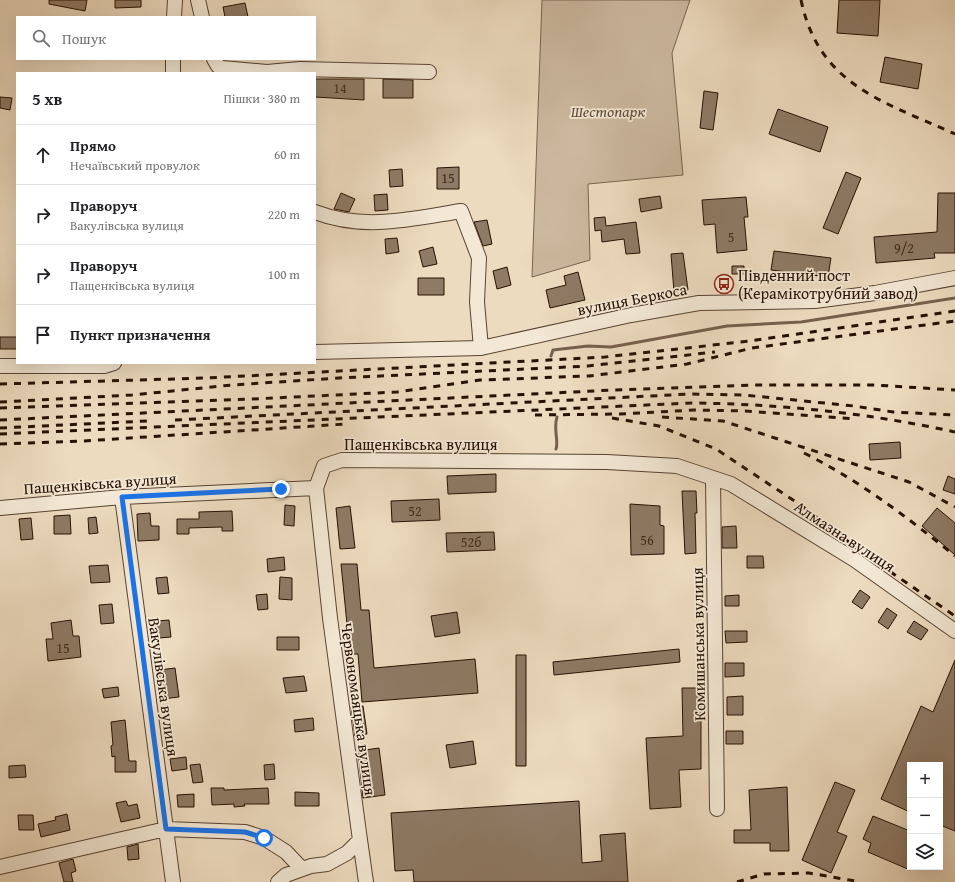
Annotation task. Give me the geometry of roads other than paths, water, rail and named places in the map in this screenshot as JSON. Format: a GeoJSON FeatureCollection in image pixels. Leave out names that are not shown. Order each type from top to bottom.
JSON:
{"type":"FeatureCollection","features":[{"type":"Feature","properties":{"kind":"street"},"geometry":{"type":"LineString","coordinates":[[174,16],[175,0]]}},
{"type":"Feature","properties":{"kind":"street"},"geometry":{"type":"LineString","coordinates":[[198,0],[202,16]]}},
{"type":"Feature","properties":{"kind":"street"},"geometry":{"type":"LineString","coordinates":[[173,60],[173,72]]}},
{"type":"Feature","properties":{"kind":"street"},"geometry":{"type":"LineString","coordinates":[[215,60],[218,66],[222,68],[267,72],[300,69],[429,72]]}},
{"type":"Feature","properties":{"kind":"street"},"geometry":{"type":"LineString","coordinates":[[316,212],[332,219],[379,223],[461,211],[479,258],[477,302],[481,348]]}},
{"type":"Feature","properties":{"kind":"street","name":"вулиця Беркоса"},"geometry":{"type":"LineString","coordinates":[[316,352],[481,348],[631,314],[699,303],[815,301],[955,278]]}},
{"type":"Feature","properties":{"kind":"street"},"geometry":{"type":"LineString","coordinates":[[0,366],[104,366],[111,364]]}},
{"type":"Feature","properties":{"kind":"street","name":"Пащенківська вулиця"},"geometry":{"type":"LineString","coordinates":[[0,508],[122,497],[316,488],[324,466],[342,460],[635,462],[677,466],[713,478]]}},
{"type":"Feature","properties":{"kind":"street","name":"Алмазна вулиця"},"geometry":{"type":"LineString","coordinates":[[713,478],[731,484],[854,560],[955,631]]}},
{"type":"Feature","properties":{"kind":"street","name":"Комишанська вулиця"},"geometry":{"type":"LineString","coordinates":[[713,478],[717,809]]}},
{"type":"Feature","properties":{"kind":"street","name":"Червономаяцька вулиця"},"geometry":{"type":"LineString","coordinates":[[316,488],[330,618],[366,882]]}},
{"type":"Feature","properties":{"kind":"street","name":"Вакулівська вулиця"},"geometry":{"type":"LineString","coordinates":[[122,497],[173,882]]}},
{"type":"Feature","properties":{"kind":"street"},"geometry":{"type":"LineString","coordinates":[[0,866],[166,829],[245,832],[264,838],[286,852],[302,869]]}},
{"type":"Feature","properties":{"kind":"street"},"geometry":{"type":"LineString","coordinates":[[278,882],[286,875],[302,869],[327,864],[347,853],[360,840]]}},
{"type":"Feature","properties":{"kind":"waterway"},"geometry":{"type":"LineString","coordinates":[[551,356],[553,350],[588,346],[611,347],[727,326],[801,322],[955,298]]}},
{"type":"Feature","properties":{"kind":"waterway"},"geometry":{"type":"LineString","coordinates":[[556,449],[557,417]]}},
{"type":"Feature","properties":{"kind":"railway"},"geometry":{"type":"LineString","coordinates":[[801,0],[810,29],[823,53],[839,72],[858,87],[880,100],[955,134]]}},
{"type":"Feature","properties":{"kind":"railway"},"geometry":{"type":"LineString","coordinates":[[0,384],[207,378],[605,357],[750,341],[955,311]]}},
{"type":"Feature","properties":{"kind":"railway"},"geometry":{"type":"LineString","coordinates":[[0,408],[397,392],[480,380],[589,376],[687,364],[752,348],[955,321]]}},
{"type":"Feature","properties":{"kind":"railway"},"geometry":{"type":"LineString","coordinates":[[0,402],[132,395],[232,385],[339,378],[588,366],[715,352]]}},
{"type":"Feature","properties":{"kind":"railway"},"geometry":{"type":"LineString","coordinates":[[0,420],[614,390],[755,385],[875,385],[955,390]]}},
{"type":"Feature","properties":{"kind":"railway"},"geometry":{"type":"LineString","coordinates":[[175,420],[690,394],[744,395],[854,406],[893,412],[955,415]]}},
{"type":"Feature","properties":{"kind":"railway"},"geometry":{"type":"LineString","coordinates":[[0,434],[692,403],[758,405],[824,411],[922,425],[955,432]]}},
{"type":"Feature","properties":{"kind":"railway"},"geometry":{"type":"LineString","coordinates":[[535,415],[620,414],[694,410],[745,411],[855,419]]}},
{"type":"Feature","properties":{"kind":"railway"},"geometry":{"type":"LineString","coordinates":[[662,417],[723,421],[909,482],[955,507]]}},
{"type":"Feature","properties":{"kind":"railway"},"geometry":{"type":"LineString","coordinates":[[612,418],[659,426],[716,449],[802,506],[863,553],[955,616]]}},
{"type":"Feature","properties":{"kind":"railway"},"geometry":{"type":"LineString","coordinates":[[0,428],[147,421]]}},
{"type":"Feature","properties":{"kind":"railway"},"geometry":{"type":"LineString","coordinates":[[0,444],[84,441],[345,424]]}},
{"type":"Feature","properties":{"kind":"railway"},"geometry":{"type":"LineString","coordinates":[[804,453],[844,475],[882,500],[955,556]]}},
{"type":"Feature","properties":{"kind":"railway"},"geometry":{"type":"LineString","coordinates":[[737,882],[764,874],[809,873],[861,882]]}},
{"type":"Feature","properties":{"kind":"place","name":"Південний пост (Керамікотрубний завод)"},"geometry":{"type":"Point","coordinates":[724,284]}},
{"type":"Feature","properties":{"kind":"park label","name":"Шестопарк"},"geometry":{"type":"Point","coordinates":[608,111]}}]}
